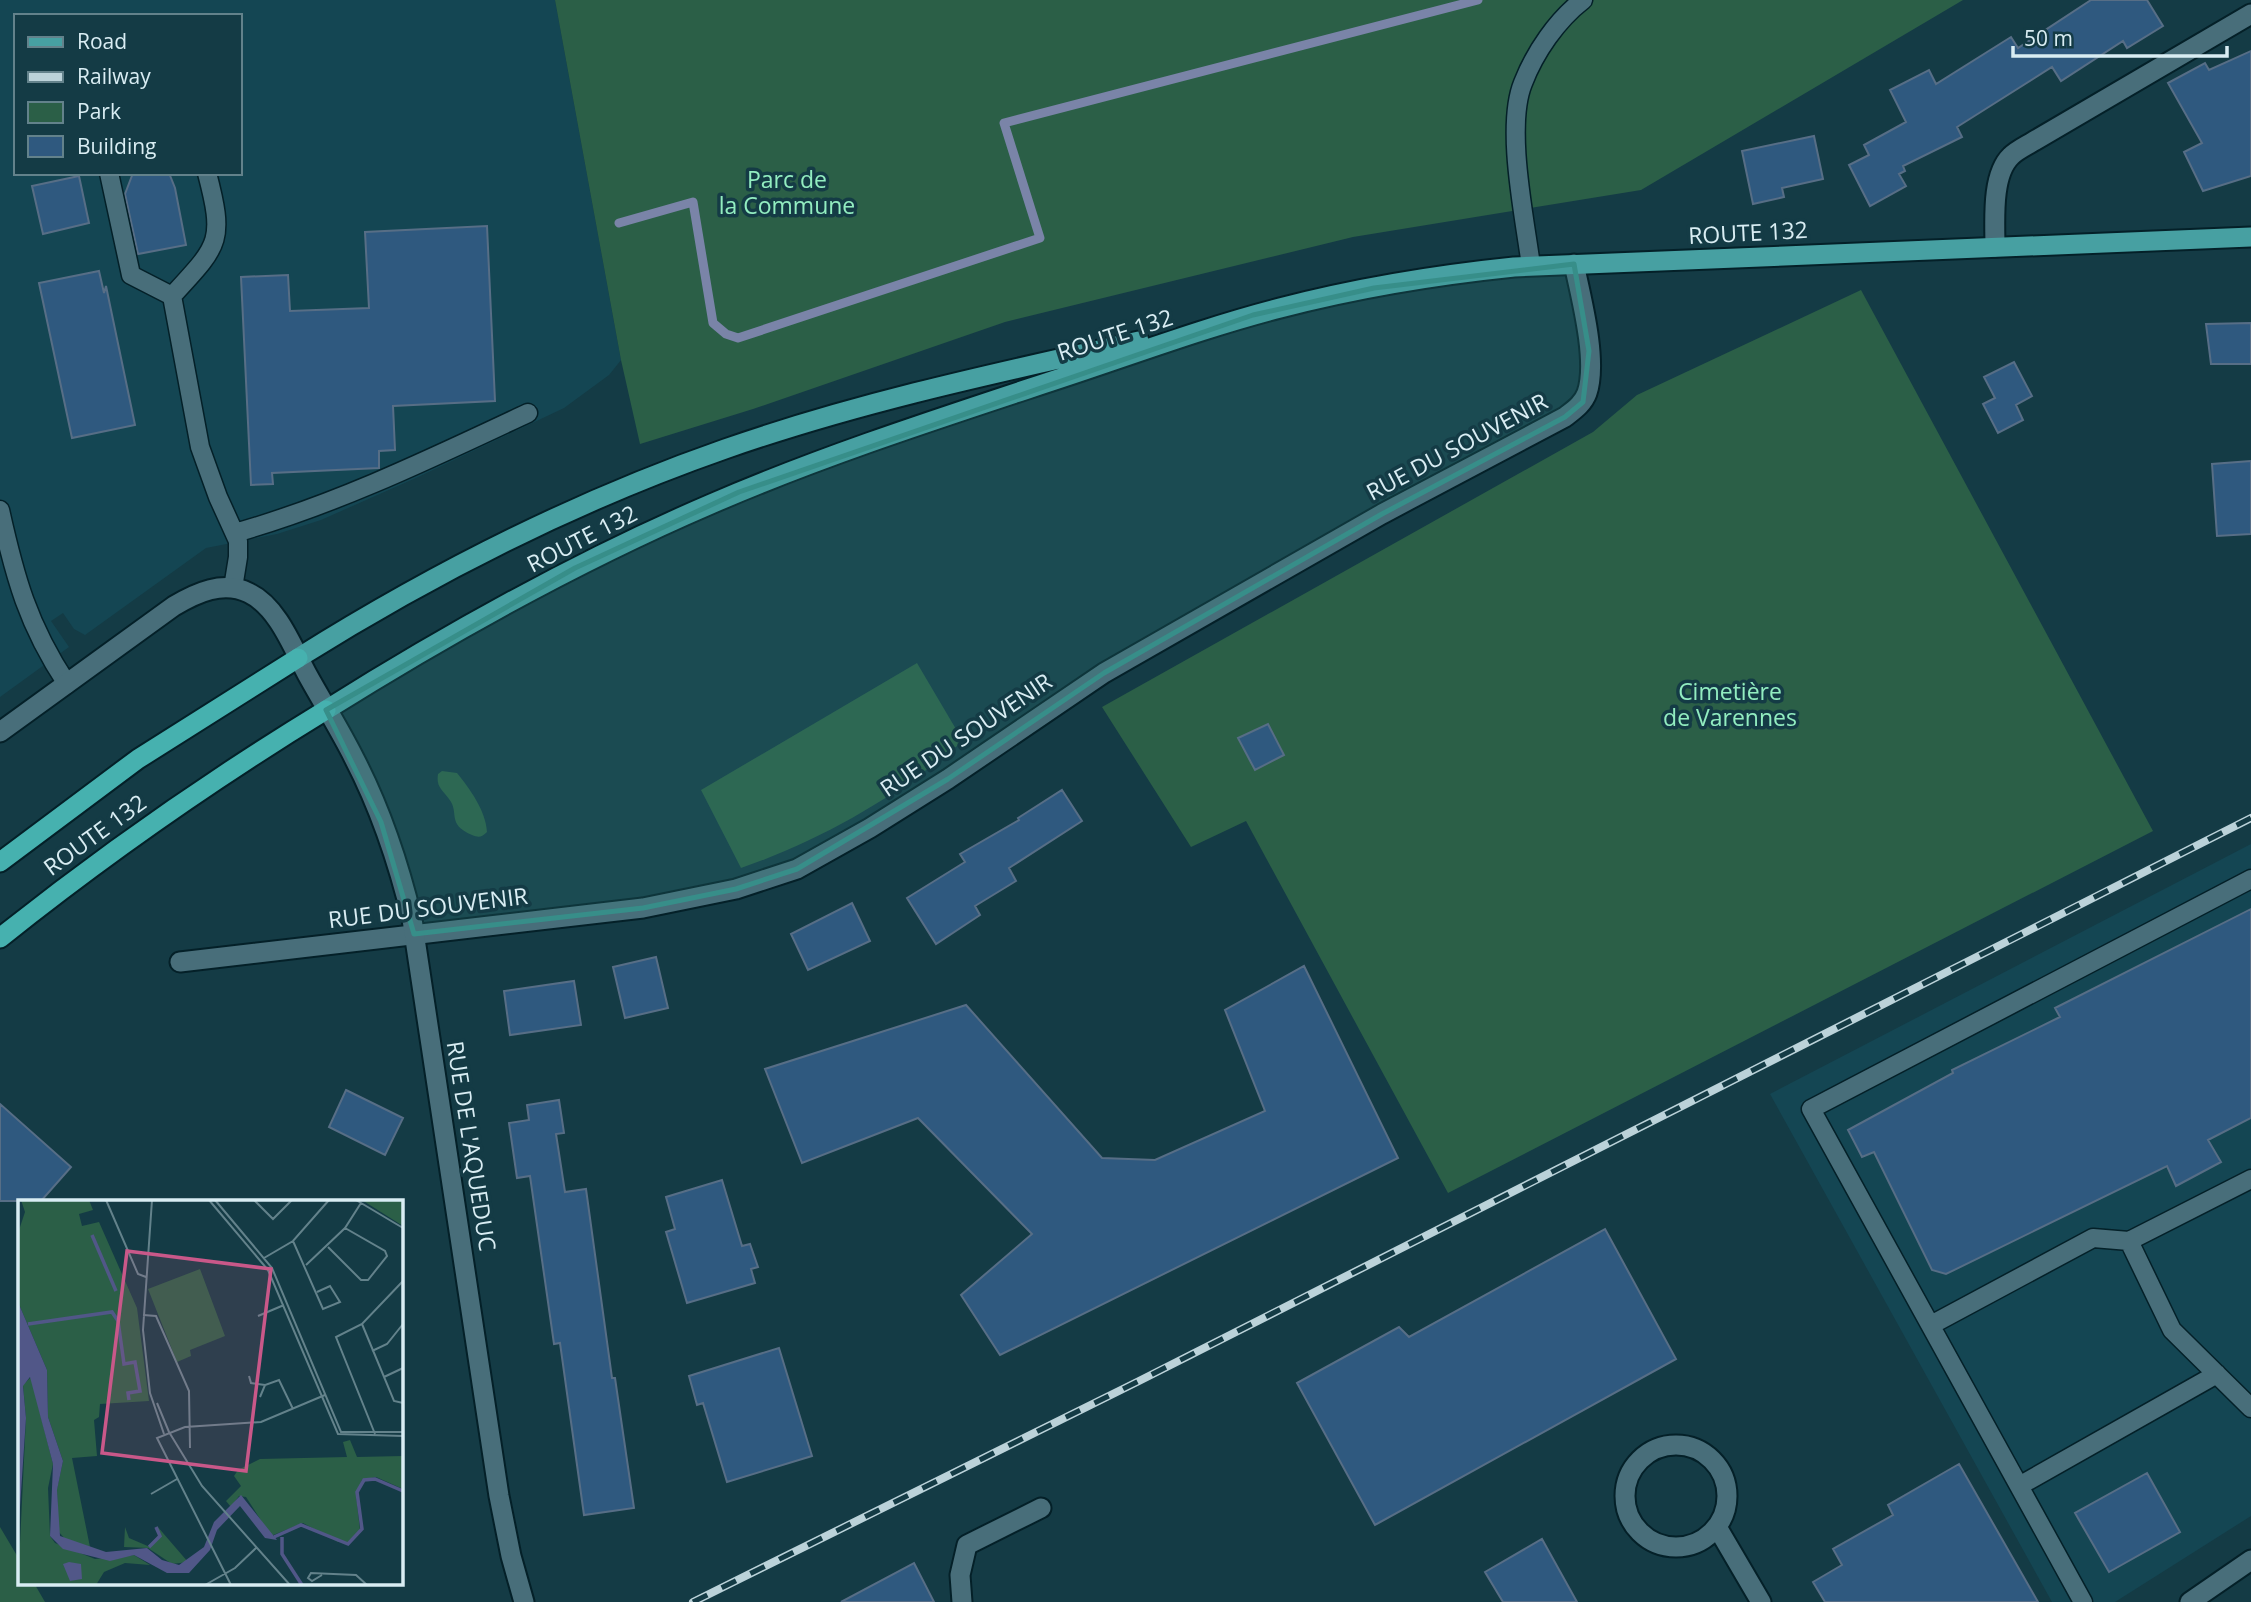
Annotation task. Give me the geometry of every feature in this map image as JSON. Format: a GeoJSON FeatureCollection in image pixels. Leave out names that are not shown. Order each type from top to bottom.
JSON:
{"type":"FeatureCollection","features":[{"type":"Feature","properties":{"kind":"highway","name":"ROUTE 132"},"geometry":{"type":"LineString","coordinates":[[0,862],[138,759],[298,658]]}},
{"type":"Feature","properties":{"kind":"highway","name":"ROUTE 132"},"geometry":{"type":"LineString","coordinates":[[0,938],[211,782],[327,710]]}},
{"type":"Feature","properties":{"kind":"main road","name":"ROUTE 132"},"geometry":{"type":"LineString","coordinates":[[298,658],[387,605],[524,533],[619,489],[700,457],[808,422],[923,391],[1253,316],[1322,297],[1476,271],[1531,266],[2251,237]]}},
{"type":"Feature","properties":{"kind":"main road","name":"ROUTE 132"},"geometry":{"type":"LineString","coordinates":[[327,710],[550,581],[711,504],[799,468],[1253,316]]}},
{"type":"Feature","properties":{"kind":"street"},"geometry":{"type":"LineString","coordinates":[[1995,247],[1995,203],[2000,176],[2009,158],[2251,14]]}},
{"type":"Feature","properties":{"kind":"street","name":"RUE DU SOUVENIR"},"geometry":{"type":"LineString","coordinates":[[180,962],[621,911],[689,900],[755,884],[817,859],[948,779],[1104,673],[1359,526],[1576,409],[1587,394],[1590,376],[1586,318],[1574,264]]}},
{"type":"Feature","properties":{"kind":"street"},"geometry":{"type":"LineString","coordinates":[[0,732],[181,602],[211,589],[233,588]]}},
{"type":"Feature","properties":{"kind":"street","name":"RUE DE L'AQUEDUC"},"geometry":{"type":"LineString","coordinates":[[233,588],[249,592],[268,608],[298,658],[356,760],[402,880],[414,934],[499,1496],[524,1602]]}},
{"type":"Feature","properties":{"kind":"street"},"geometry":{"type":"LineString","coordinates":[[1671,1444],[1688,1445],[1703,1452],[1716,1463],[1726,1487],[1725,1512],[1717,1527],[1705,1539],[1689,1546],[1672,1548],[1656,1544],[1641,1535],[1630,1521],[1624,1488],[1630,1472],[1640,1458],[1654,1449],[1671,1444]]}},
{"type":"Feature","properties":{"kind":"street"},"geometry":{"type":"LineString","coordinates":[[962,1602],[960,1575],[967,1545],[1041,1508]]}},
{"type":"Feature","properties":{"kind":"street"},"geometry":{"type":"LineString","coordinates":[[1717,1527],[1761,1602]]}},
{"type":"Feature","properties":{"kind":"street"},"geometry":{"type":"LineString","coordinates":[[2190,1602],[2251,1560]]}},
{"type":"Feature","properties":{"kind":"lane"},"geometry":{"type":"LineString","coordinates":[[1531,266],[1517,141],[1522,84],[1546,41],[1571,9],[1583,0]]}},
{"type":"Feature","properties":{"kind":"lane"},"geometry":{"type":"LineString","coordinates":[[109,175],[131,275],[172,296]]}},
{"type":"Feature","properties":{"kind":"lane"},"geometry":{"type":"LineString","coordinates":[[172,296],[211,252],[218,231],[207,175]]}},
{"type":"Feature","properties":{"kind":"lane"},"geometry":{"type":"LineString","coordinates":[[172,296],[200,447],[239,548],[233,588]]}},
{"type":"Feature","properties":{"kind":"lane"},"geometry":{"type":"LineString","coordinates":[[235,533],[317,507],[528,413]]}},
{"type":"Feature","properties":{"kind":"lane"},"geometry":{"type":"LineString","coordinates":[[0,510],[10,557],[33,626],[45,651],[67,684]]}},
{"type":"Feature","properties":{"kind":"lane"},"geometry":{"type":"LineString","coordinates":[[2083,1602],[1811,1108],[2251,879]]}},
{"type":"Feature","properties":{"kind":"lane"},"geometry":{"type":"LineString","coordinates":[[1931,1325],[2093,1238],[2129,1241],[2251,1179]]}},
{"type":"Feature","properties":{"kind":"lane"},"geometry":{"type":"LineString","coordinates":[[2129,1241],[2172,1330],[2251,1408]]}},
{"type":"Feature","properties":{"kind":"lane"},"geometry":{"type":"LineString","coordinates":[[2019,1486],[2217,1374]]}},
{"type":"Feature","properties":{"kind":"highlighted area"},"geometry":{"type":"Polygon","coordinates":[[[1574,264],[1589,351],[1583,402],[1565,417],[1382,514],[1104,673],[948,779],[797,869],[736,889],[643,908],[414,934],[381,822],[326,710],[575,568],[739,492],[1253,315],[1374,288],[1574,264]]]}},
{"type":"Feature","properties":{"kind":"shaded area"},"geometry":{"type":"Polygon","coordinates":[[[0,0],[555,0],[621,360],[609,375],[564,408],[418,477],[321,520],[277,534],[206,548],[85,635],[74,629],[63,613],[51,621],[69,647],[0,697],[0,0]]]}},
{"type":"Feature","properties":{"kind":"shaded area"},"geometry":{"type":"Polygon","coordinates":[[[2251,844],[2251,1516],[2115,1602],[2052,1602],[1770,1094],[2251,844]]]}},
{"type":"Feature","properties":{"kind":"green space","name":"Parc de la Commune"},"geometry":{"type":"Polygon","coordinates":[[[555,0],[1963,0],[1641,190],[1353,237],[1005,322],[753,409],[640,444],[621,360],[555,0]]]}},
{"type":"Feature","properties":{"kind":"green space","name":"Cimetière de Varennes"},"geometry":{"type":"Polygon","coordinates":[[[1861,290],[2153,831],[1448,1193],[1246,821],[1191,847],[1102,707],[1593,432],[1637,395],[1861,290]]]}},
{"type":"Feature","properties":{"kind":"green space"},"geometry":{"type":"Polygon","coordinates":[[[917,663],[963,741],[912,780],[857,815],[800,844],[741,868],[701,790],[917,663]]]}},
{"type":"Feature","properties":{"kind":"green space"},"geometry":{"type":"Polygon","coordinates":[[[442,771],[457,773],[472,793],[486,824],[487,832],[484,835],[472,835],[459,827],[452,804],[438,782],[438,774],[442,771]]]}},
{"type":"Feature","properties":{"kind":"green space"},"geometry":{"type":"Polygon","coordinates":[[[0,1527],[18,1557],[18,1584],[35,1584],[45,1602],[0,1602],[0,1527]]]}},
{"type":"Feature","properties":{"kind":"building"},"geometry":{"type":"Polygon","coordinates":[[[2091,0],[2147,0],[2163,26],[2127,48],[2123,41],[2061,81],[2052,67],[1957,127],[1962,137],[1903,166],[1905,171],[1899,174],[1906,186],[1870,206],[1849,165],[1869,155],[1864,145],[1906,122],[1890,90],[1929,70],[1936,84],[2011,37],[2018,48],[2091,0]]]}},
{"type":"Feature","properties":{"kind":"building"},"geometry":{"type":"Polygon","coordinates":[[[2251,51],[2251,176],[2203,191],[2184,152],[2202,143],[2168,83],[2205,63],[2209,70],[2251,51]]]}},
{"type":"Feature","properties":{"kind":"building"},"geometry":{"type":"Polygon","coordinates":[[[1814,136],[1823,179],[1782,188],[1784,197],[1753,204],[1742,151],[1814,136]]]}},
{"type":"Feature","properties":{"kind":"building"},"geometry":{"type":"Polygon","coordinates":[[[132,175],[170,175],[175,188],[186,245],[138,254],[125,194],[132,175]]]}},
{"type":"Feature","properties":{"kind":"building"},"geometry":{"type":"Polygon","coordinates":[[[79,176],[89,223],[43,234],[32,186],[79,176]]]}},
{"type":"Feature","properties":{"kind":"building"},"geometry":{"type":"Polygon","coordinates":[[[487,226],[495,401],[393,406],[395,450],[379,451],[379,468],[272,473],[273,484],[251,485],[241,277],[288,275],[290,311],[369,308],[365,232],[487,226]]]}},
{"type":"Feature","properties":{"kind":"building"},"geometry":{"type":"Polygon","coordinates":[[[99,271],[104,293],[106,286],[135,425],[72,438],[39,283],[99,271]]]}},
{"type":"Feature","properties":{"kind":"building"},"geometry":{"type":"Polygon","coordinates":[[[2251,323],[2251,364],[2211,364],[2206,324],[2251,323]]]}},
{"type":"Feature","properties":{"kind":"building"},"geometry":{"type":"Polygon","coordinates":[[[2014,362],[2032,396],[2016,405],[2023,420],[1998,433],[1983,404],[1995,398],[1984,377],[2014,362]]]}},
{"type":"Feature","properties":{"kind":"building"},"geometry":{"type":"Polygon","coordinates":[[[2251,461],[2251,534],[2217,536],[2212,464],[2251,461]]]}},
{"type":"Feature","properties":{"kind":"building"},"geometry":{"type":"Polygon","coordinates":[[[1268,724],[1284,755],[1255,770],[1238,738],[1268,724]]]}},
{"type":"Feature","properties":{"kind":"building"},"geometry":{"type":"Polygon","coordinates":[[[1062,790],[1082,821],[1009,868],[1016,881],[975,906],[980,915],[936,944],[907,898],[965,862],[960,854],[1019,820],[1018,818],[1062,790]]]}},
{"type":"Feature","properties":{"kind":"building"},"geometry":{"type":"Polygon","coordinates":[[[852,903],[870,941],[808,970],[791,934],[852,903]]]}},
{"type":"Feature","properties":{"kind":"building"},"geometry":{"type":"Polygon","coordinates":[[[2251,909],[2251,1118],[2208,1140],[2221,1162],[2176,1186],[2167,1166],[1946,1274],[1932,1270],[1874,1152],[1862,1157],[1848,1130],[1953,1073],[1952,1070],[2060,1017],[2055,1008],[2251,909]]]}},
{"type":"Feature","properties":{"kind":"building"},"geometry":{"type":"Polygon","coordinates":[[[656,957],[668,1008],[625,1018],[613,967],[656,957]]]}},
{"type":"Feature","properties":{"kind":"building"},"geometry":{"type":"Polygon","coordinates":[[[1304,966],[1398,1158],[1000,1355],[961,1295],[1032,1234],[918,1118],[802,1163],[765,1069],[966,1005],[1102,1158],[1155,1160],[1265,1111],[1225,1010],[1304,966]]]}},
{"type":"Feature","properties":{"kind":"building"},"geometry":{"type":"Polygon","coordinates":[[[574,981],[581,1025],[510,1035],[504,991],[574,981]]]}},
{"type":"Feature","properties":{"kind":"building"},"geometry":{"type":"Polygon","coordinates":[[[346,1090],[403,1118],[385,1155],[329,1127],[346,1090]]]}},
{"type":"Feature","properties":{"kind":"building"},"geometry":{"type":"Polygon","coordinates":[[[559,1100],[564,1133],[556,1134],[565,1192],[586,1189],[612,1378],[615,1378],[634,1508],[584,1515],[560,1343],[554,1344],[530,1176],[517,1178],[509,1123],[529,1120],[527,1105],[559,1100]]]}},
{"type":"Feature","properties":{"kind":"building"},"geometry":{"type":"Polygon","coordinates":[[[0,1104],[71,1167],[42,1200],[0,1201],[0,1104]]]}},
{"type":"Feature","properties":{"kind":"building"},"geometry":{"type":"Polygon","coordinates":[[[722,1180],[742,1246],[750,1244],[758,1267],[751,1269],[755,1283],[687,1303],[666,1232],[675,1229],[666,1197],[722,1180]]]}},
{"type":"Feature","properties":{"kind":"building"},"geometry":{"type":"Polygon","coordinates":[[[1605,1229],[1676,1359],[1375,1525],[1297,1383],[1399,1327],[1409,1337],[1605,1229]]]}},
{"type":"Feature","properties":{"kind":"building"},"geometry":{"type":"Polygon","coordinates":[[[779,1348],[812,1456],[727,1482],[703,1403],[697,1405],[689,1376],[779,1348]]]}},
{"type":"Feature","properties":{"kind":"building"},"geometry":{"type":"Polygon","coordinates":[[[1959,1464],[2038,1602],[1825,1602],[1813,1582],[1842,1565],[1833,1549],[1893,1515],[1888,1505],[1959,1464]]]}},
{"type":"Feature","properties":{"kind":"building"},"geometry":{"type":"Polygon","coordinates":[[[2147,1473],[2180,1532],[2109,1572],[2075,1513],[2147,1473]]]}},
{"type":"Feature","properties":{"kind":"building"},"geometry":{"type":"Polygon","coordinates":[[[1542,1539],[1577,1602],[1503,1602],[1485,1572],[1542,1539]]]}},
{"type":"Feature","properties":{"kind":"building"},"geometry":{"type":"Polygon","coordinates":[[[914,1563],[934,1602],[841,1602],[914,1563]]]}},
{"type":"Feature","properties":{"kind":"waterway"},"geometry":{"type":"LineString","coordinates":[[619,223],[693,202],[713,323],[726,334],[738,338],[1040,238],[1004,123],[1478,0]]}},
{"type":"Feature","properties":{"kind":"railway"},"geometry":{"type":"LineString","coordinates":[[693,1602],[1139,1381],[2251,818]]}}]}
